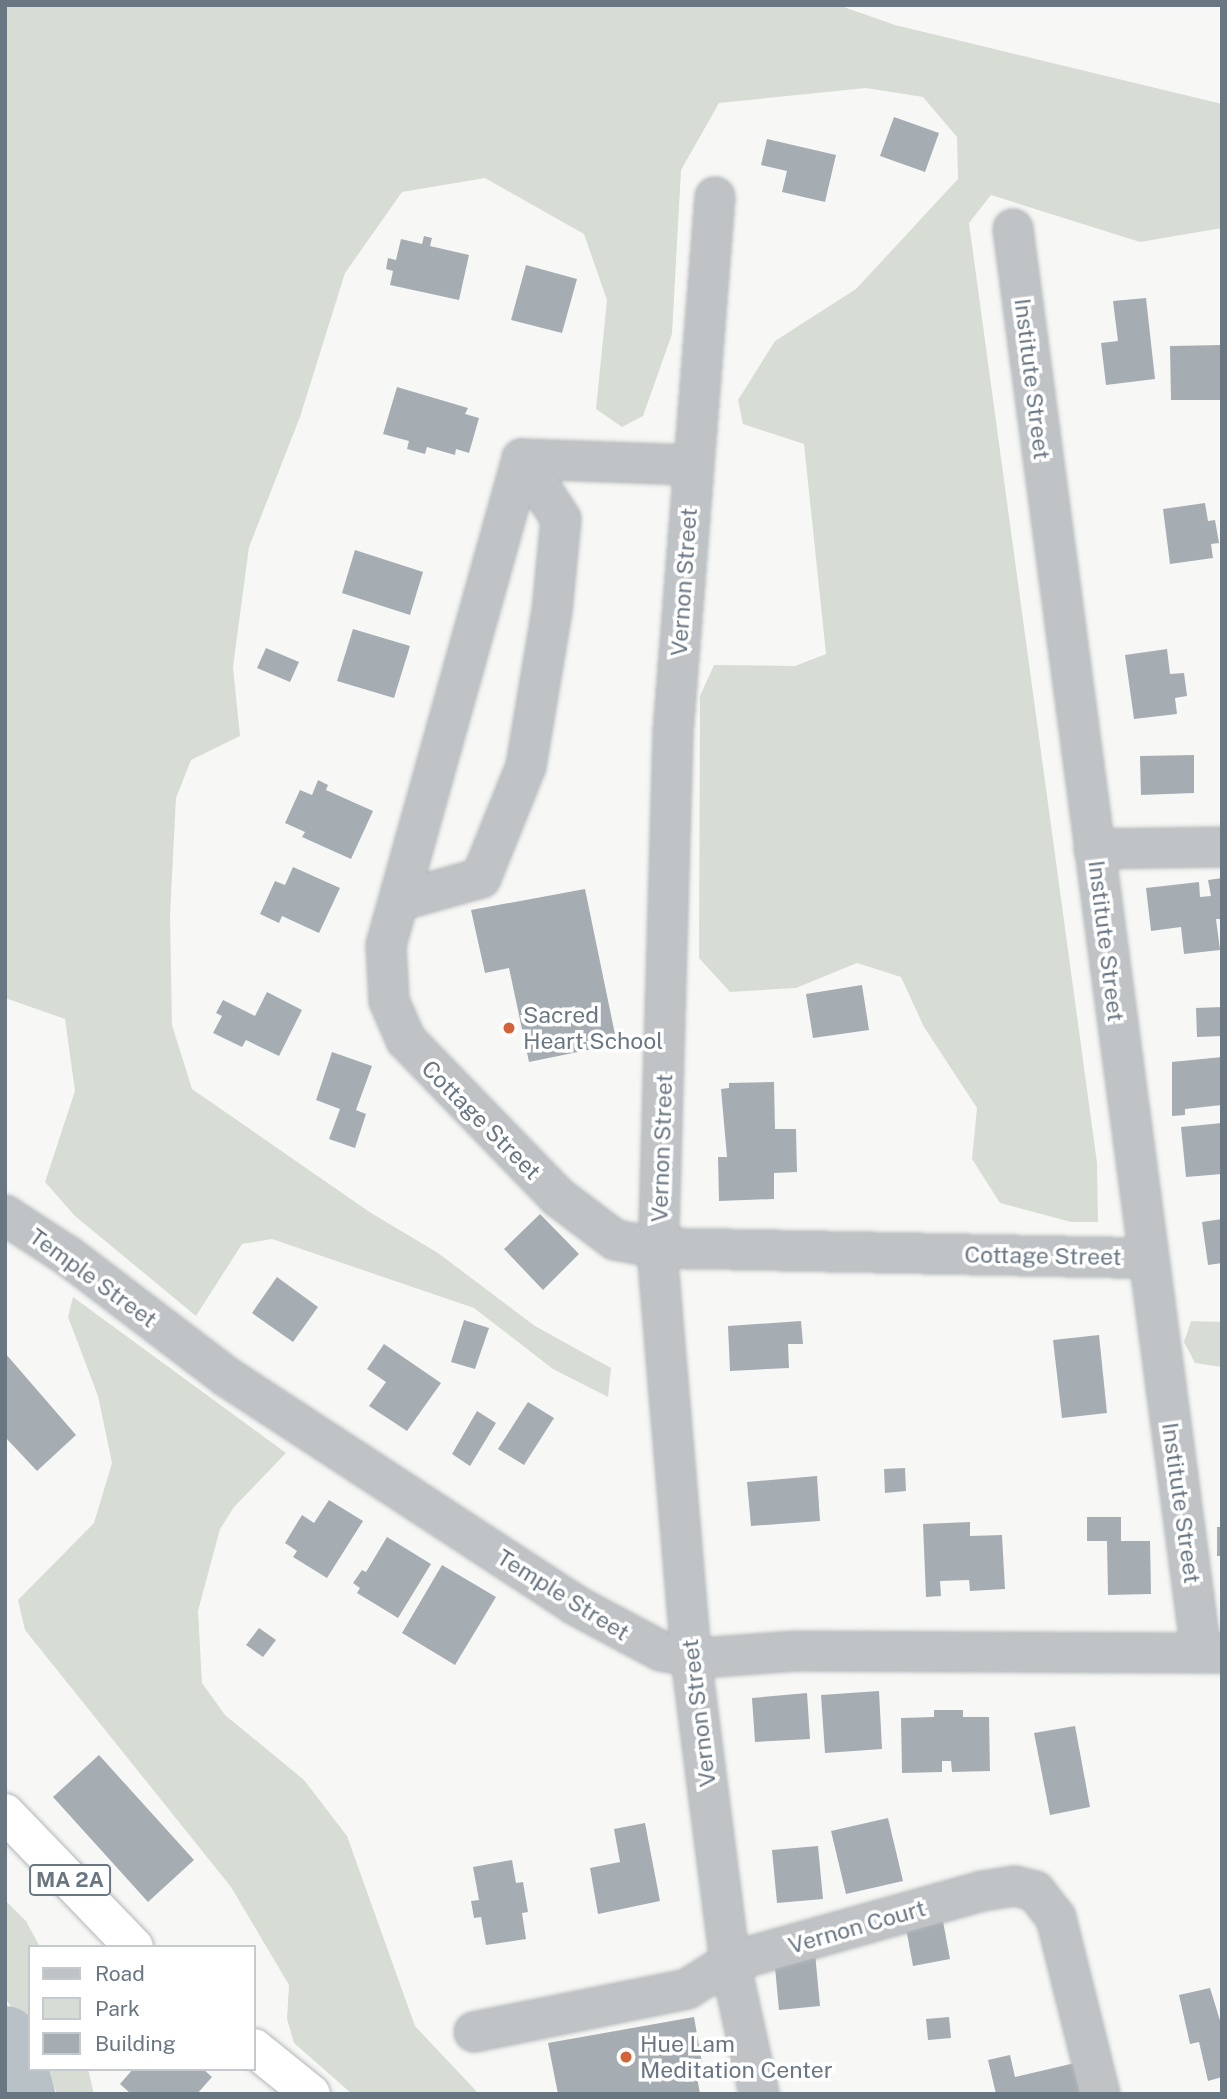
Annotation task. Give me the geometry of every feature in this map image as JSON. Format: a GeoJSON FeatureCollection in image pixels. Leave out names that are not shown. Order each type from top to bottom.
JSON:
{"type":"FeatureCollection","features":[{"type":"Feature","properties":{"kind":"highway","name":"MA 2A"},"geometry":{"type":"LineString","coordinates":[[5,1813],[132,1945]]}},
{"type":"Feature","properties":{"kind":"highway"},"geometry":{"type":"LineString","coordinates":[[256,2050],[311,2094]]}},
{"type":"Feature","properties":{"kind":"street","name":"Vernon Street"},"geometry":{"type":"LineString","coordinates":[[715,197],[691,465],[673,733],[659,1248],[691,1658],[730,1962],[759,2094]]}},
{"type":"Feature","properties":{"kind":"street","name":"Institute Street"},"geometry":{"type":"LineString","coordinates":[[1013,229],[1147,1258],[1212,1653]]}},
{"type":"Feature","properties":{"kind":"street"},"geometry":{"type":"LineString","coordinates":[[522,460],[691,465]]}},
{"type":"Feature","properties":{"kind":"street"},"geometry":{"type":"LineString","coordinates":[[399,901],[481,877],[526,766],[552,611],[561,519],[522,460]]}},
{"type":"Feature","properties":{"kind":"street","name":"Cottage Street"},"geometry":{"type":"LineString","coordinates":[[522,460],[386,945],[385,976],[394,1020],[406,1040],[575,1213],[615,1240],[659,1248],[1147,1258]]}},
{"type":"Feature","properties":{"kind":"street"},"geometry":{"type":"LineString","coordinates":[[1094,849],[1222,847]]}},
{"type":"Feature","properties":{"kind":"street","name":"Temple Street"},"geometry":{"type":"LineString","coordinates":[[5,1215],[68,1256],[227,1377],[575,1605],[648,1646],[691,1658],[797,1651],[1212,1653]]}},
{"type":"Feature","properties":{"kind":"street","name":"Vernon Court"},"geometry":{"type":"LineString","coordinates":[[474,2032],[687,1989],[730,1962],[997,1888],[1035,1891],[1059,1927],[1100,2094]]}},
{"type":"Feature","properties":{"kind":"green space"},"geometry":{"type":"Polygon","coordinates":[[[5,5],[838,5],[895,25],[1222,104],[1222,228],[1140,242],[991,195],[969,223],[1097,1163],[1098,1222],[1071,1222],[1000,1203],[972,1159],[977,1108],[924,1027],[901,977],[857,963],[796,988],[730,992],[699,958],[700,696],[714,665],[795,666],[826,654],[804,444],[743,424],[738,400],[775,341],[856,289],[958,179],[957,137],[923,97],[866,88],[719,103],[681,170],[672,334],[643,416],[622,427],[596,409],[607,300],[584,234],[485,178],[402,192],[345,273],[300,417],[249,547],[233,667],[240,736],[191,760],[176,798],[170,915],[172,1025],[192,1089],[371,1213],[438,1253],[535,1326],[611,1368],[608,1397],[553,1369],[474,1308],[272,1239],[242,1244],[196,1316],[75,1216],[45,1182],[75,1091],[65,1019],[5,998],[5,5]]]}},
{"type":"Feature","properties":{"kind":"green space"},"geometry":{"type":"Polygon","coordinates":[[[73,1297],[286,1453],[234,1507],[220,1529],[198,1611],[202,1683],[225,1715],[304,1780],[347,1836],[415,2026],[479,2094],[352,2094],[294,2043],[287,2019],[289,1985],[231,1887],[25,1630],[18,1600],[94,1523],[112,1463],[98,1396],[68,1317],[73,1297]]]}},
{"type":"Feature","properties":{"kind":"green space"},"geometry":{"type":"Polygon","coordinates":[[[1191,1321],[1222,1322],[1222,1367],[1195,1363],[1184,1342],[1191,1321]]]}},
{"type":"Feature","properties":{"kind":"green space"},"geometry":{"type":"Polygon","coordinates":[[[5,1900],[26,1921],[39,1945],[28,1945],[28,2032],[5,1998],[5,1900]]]}},
{"type":"Feature","properties":{"kind":"green space"},"geometry":{"type":"Polygon","coordinates":[[[49,2071],[88,2071],[94,2094],[57,2094],[49,2071]]]}},
{"type":"Feature","properties":{"kind":"building"},"geometry":{"type":"Polygon","coordinates":[[[894,117],[939,133],[925,172],[880,156],[894,117]]]}},
{"type":"Feature","properties":{"kind":"building"},"geometry":{"type":"Polygon","coordinates":[[[767,139],[836,155],[825,202],[782,192],[787,171],[761,165],[767,139]]]}},
{"type":"Feature","properties":{"kind":"building"},"geometry":{"type":"Polygon","coordinates":[[[424,236],[432,238],[430,246],[469,255],[459,300],[390,285],[393,271],[386,269],[388,258],[396,260],[401,239],[422,244],[424,236]]]}},
{"type":"Feature","properties":{"kind":"building"},"geometry":{"type":"Polygon","coordinates":[[[526,265],[577,279],[562,333],[511,320],[526,265]]]}},
{"type":"Feature","properties":{"kind":"building"},"geometry":{"type":"Polygon","coordinates":[[[1146,298],[1155,379],[1106,385],[1101,343],[1118,341],[1113,301],[1146,298]]]}},
{"type":"Feature","properties":{"kind":"building"},"geometry":{"type":"Polygon","coordinates":[[[1222,345],[1222,400],[1171,400],[1170,346],[1222,345]]]}},
{"type":"Feature","properties":{"kind":"building"},"geometry":{"type":"Polygon","coordinates":[[[397,387],[468,408],[465,414],[479,418],[469,453],[456,449],[455,455],[427,447],[425,454],[407,449],[409,441],[383,434],[397,387]]]}},
{"type":"Feature","properties":{"kind":"building"},"geometry":{"type":"Polygon","coordinates":[[[1205,503],[1208,521],[1215,520],[1219,543],[1211,544],[1213,558],[1170,564],[1163,509],[1205,503]]]}},
{"type":"Feature","properties":{"kind":"building"},"geometry":{"type":"Polygon","coordinates":[[[355,550],[423,572],[410,615],[342,593],[355,550]]]}},
{"type":"Feature","properties":{"kind":"building"},"geometry":{"type":"Polygon","coordinates":[[[353,629],[410,646],[394,698],[337,681],[353,629]]]}},
{"type":"Feature","properties":{"kind":"building"},"geometry":{"type":"Polygon","coordinates":[[[266,648],[299,662],[290,682],[257,668],[266,648]]]}},
{"type":"Feature","properties":{"kind":"building"},"geometry":{"type":"Polygon","coordinates":[[[1167,649],[1170,674],[1184,673],[1187,696],[1175,698],[1177,714],[1134,719],[1125,655],[1167,649]]]}},
{"type":"Feature","properties":{"kind":"building"},"geometry":{"type":"Polygon","coordinates":[[[1194,755],[1194,793],[1141,795],[1140,756],[1194,755]]]}},
{"type":"Feature","properties":{"kind":"building"},"geometry":{"type":"Polygon","coordinates":[[[318,780],[328,785],[326,790],[373,811],[351,859],[302,837],[305,832],[285,823],[300,790],[312,795],[318,780]]]}},
{"type":"Feature","properties":{"kind":"building"},"geometry":{"type":"Polygon","coordinates":[[[293,867],[340,888],[319,933],[282,916],[279,923],[260,914],[275,881],[285,885],[293,867]]]}},
{"type":"Feature","properties":{"kind":"building"},"geometry":{"type":"Polygon","coordinates":[[[1222,878],[1222,919],[1216,919],[1220,950],[1184,954],[1181,927],[1151,931],[1146,888],[1199,882],[1200,897],[1211,896],[1208,880],[1222,878]]]}},
{"type":"Feature","properties":{"kind":"building"},"geometry":{"type":"Polygon","coordinates":[[[585,889],[617,1044],[529,1062],[509,968],[485,973],[471,910],[585,889]]]}},
{"type":"Feature","properties":{"kind":"building"},"geometry":{"type":"Polygon","coordinates":[[[862,985],[869,1030],[813,1038],[806,994],[862,985]]]}},
{"type":"Feature","properties":{"kind":"building"},"geometry":{"type":"Polygon","coordinates":[[[267,992],[302,1010],[279,1056],[246,1040],[242,1047],[213,1033],[222,1016],[216,1013],[223,1000],[255,1016],[267,992]]]}},
{"type":"Feature","properties":{"kind":"building"},"geometry":{"type":"Polygon","coordinates":[[[1222,1007],[1222,1036],[1197,1037],[1196,1008],[1222,1007]]]}},
{"type":"Feature","properties":{"kind":"building"},"geometry":{"type":"Polygon","coordinates":[[[332,1052],[372,1066],[356,1110],[366,1114],[355,1148],[329,1139],[340,1109],[316,1100],[332,1052]]]}},
{"type":"Feature","properties":{"kind":"building"},"geometry":{"type":"Polygon","coordinates":[[[1222,1057],[1222,1105],[1185,1109],[1185,1115],[1172,1116],[1172,1062],[1222,1057]]]}},
{"type":"Feature","properties":{"kind":"building"},"geometry":{"type":"Polygon","coordinates":[[[774,1082],[775,1129],[796,1129],[797,1172],[774,1173],[774,1199],[719,1201],[718,1157],[727,1157],[721,1089],[729,1088],[729,1083],[774,1082]]]}},
{"type":"Feature","properties":{"kind":"building"},"geometry":{"type":"Polygon","coordinates":[[[1222,1123],[1222,1174],[1186,1177],[1181,1127],[1222,1123]]]}},
{"type":"Feature","properties":{"kind":"building"},"geometry":{"type":"Polygon","coordinates":[[[540,1214],[579,1254],[543,1290],[504,1249],[540,1214]]]}},
{"type":"Feature","properties":{"kind":"building"},"geometry":{"type":"Polygon","coordinates":[[[1222,1219],[1222,1263],[1208,1265],[1202,1222],[1222,1219]]]}},
{"type":"Feature","properties":{"kind":"building"},"geometry":{"type":"Polygon","coordinates":[[[277,1277],[318,1307],[293,1342],[252,1313],[277,1277]]]}},
{"type":"Feature","properties":{"kind":"building"},"geometry":{"type":"Polygon","coordinates":[[[464,1320],[489,1328],[475,1369],[451,1362],[464,1320]]]}},
{"type":"Feature","properties":{"kind":"building"},"geometry":{"type":"Polygon","coordinates":[[[801,1321],[803,1344],[788,1344],[789,1368],[730,1371],[728,1326],[801,1321]]]}},
{"type":"Feature","properties":{"kind":"building"},"geometry":{"type":"Polygon","coordinates":[[[1099,1335],[1107,1413],[1062,1418],[1053,1340],[1099,1335]]]}},
{"type":"Feature","properties":{"kind":"building"},"geometry":{"type":"Polygon","coordinates":[[[384,1344],[441,1383],[407,1431],[369,1406],[386,1382],[367,1369],[384,1344]]]}},
{"type":"Feature","properties":{"kind":"building"},"geometry":{"type":"Polygon","coordinates":[[[5,1353],[76,1435],[37,1471],[5,1437],[5,1353]]]}},
{"type":"Feature","properties":{"kind":"building"},"geometry":{"type":"Polygon","coordinates":[[[528,1402],[554,1418],[524,1465],[498,1449],[528,1402]]]}},
{"type":"Feature","properties":{"kind":"building"},"geometry":{"type":"Polygon","coordinates":[[[477,1411],[496,1423],[470,1466],[452,1454],[477,1411]]]}},
{"type":"Feature","properties":{"kind":"building"},"geometry":{"type":"Polygon","coordinates":[[[905,1468],[906,1491],[885,1493],[884,1469],[905,1468]]]}},
{"type":"Feature","properties":{"kind":"building"},"geometry":{"type":"Polygon","coordinates":[[[817,1476],[820,1521],[751,1526],[747,1482],[817,1476]]]}},
{"type":"Feature","properties":{"kind":"building"},"geometry":{"type":"Polygon","coordinates":[[[329,1500],[363,1521],[327,1578],[293,1557],[297,1551],[285,1543],[302,1515],[314,1523],[329,1500]]]}},
{"type":"Feature","properties":{"kind":"building"},"geometry":{"type":"Polygon","coordinates":[[[1087,1517],[1121,1517],[1121,1541],[1150,1541],[1151,1594],[1108,1595],[1107,1541],[1087,1541],[1087,1517]]]}},
{"type":"Feature","properties":{"kind":"building"},"geometry":{"type":"Polygon","coordinates":[[[970,1522],[970,1536],[1002,1535],[1005,1589],[970,1591],[969,1580],[940,1581],[941,1596],[926,1597],[923,1524],[970,1522]]]}},
{"type":"Feature","properties":{"kind":"building"},"geometry":{"type":"Polygon","coordinates":[[[1217,1527],[1222,1527],[1222,1556],[1217,1556],[1217,1527]]]}},
{"type":"Feature","properties":{"kind":"building"},"geometry":{"type":"Polygon","coordinates":[[[387,1537],[431,1564],[398,1618],[357,1593],[360,1588],[353,1583],[362,1570],[366,1572],[387,1537]]]}},
{"type":"Feature","properties":{"kind":"building"},"geometry":{"type":"Polygon","coordinates":[[[442,1565],[496,1597],[455,1665],[402,1633],[442,1565]]]}},
{"type":"Feature","properties":{"kind":"building"},"geometry":{"type":"Polygon","coordinates":[[[259,1628],[276,1640],[263,1657],[246,1645],[259,1628]]]}},
{"type":"Feature","properties":{"kind":"building"},"geometry":{"type":"Polygon","coordinates":[[[879,1691],[882,1749],[825,1753],[821,1695],[879,1691]]]}},
{"type":"Feature","properties":{"kind":"building"},"geometry":{"type":"Polygon","coordinates":[[[807,1693],[810,1739],[755,1742],[752,1698],[807,1693]]]}},
{"type":"Feature","properties":{"kind":"building"},"geometry":{"type":"Polygon","coordinates":[[[934,1710],[963,1710],[963,1717],[989,1717],[990,1771],[952,1772],[951,1761],[942,1761],[942,1772],[902,1773],[901,1718],[934,1717],[934,1710]]]}},
{"type":"Feature","properties":{"kind":"building"},"geometry":{"type":"Polygon","coordinates":[[[1075,1726],[1090,1807],[1050,1815],[1034,1733],[1075,1726]]]}},
{"type":"Feature","properties":{"kind":"building"},"geometry":{"type":"Polygon","coordinates":[[[99,1755],[194,1860],[148,1902],[53,1797],[99,1755]]]}},
{"type":"Feature","properties":{"kind":"building"},"geometry":{"type":"Polygon","coordinates":[[[888,1818],[903,1881],[846,1894],[831,1831],[888,1818]]]}},
{"type":"Feature","properties":{"kind":"building"},"geometry":{"type":"Polygon","coordinates":[[[645,1823],[660,1901],[598,1914],[590,1868],[620,1862],[614,1829],[645,1823]]]}},
{"type":"Feature","properties":{"kind":"building"},"geometry":{"type":"Polygon","coordinates":[[[818,1846],[823,1899],[777,1903],[772,1850],[818,1846]]]}},
{"type":"Feature","properties":{"kind":"building"},"geometry":{"type":"Polygon","coordinates":[[[512,1860],[516,1883],[523,1882],[528,1912],[522,1913],[526,1939],[486,1945],[481,1917],[474,1918],[471,1901],[479,1900],[473,1867],[512,1860]]]}},
{"type":"Feature","properties":{"kind":"building"},"geometry":{"type":"Polygon","coordinates":[[[942,1916],[950,1959],[913,1966],[905,1923],[942,1916]]]}},
{"type":"Feature","properties":{"kind":"building"},"geometry":{"type":"Polygon","coordinates":[[[815,1953],[820,2006],[779,2010],[774,1957],[815,1953]]]}},
{"type":"Feature","properties":{"kind":"building"},"geometry":{"type":"Polygon","coordinates":[[[1210,1988],[1222,2027],[1222,2077],[1208,2081],[1199,2042],[1190,2044],[1179,1995],[1210,1988]]]}},
{"type":"Feature","properties":{"kind":"building","name":"Hue Lam Meditation Center"},"geometry":{"type":"Polygon","coordinates":[[[694,2017],[704,2075],[697,2077],[700,2094],[558,2094],[548,2043],[694,2017]]]}},
{"type":"Feature","properties":{"kind":"building"},"geometry":{"type":"Polygon","coordinates":[[[949,2017],[951,2038],[928,2040],[926,2019],[949,2017]]]}},
{"type":"Feature","properties":{"kind":"building"},"geometry":{"type":"Polygon","coordinates":[[[1010,2055],[1015,2077],[1075,2063],[1082,2094],[996,2094],[988,2060],[1010,2055]]]}},
{"type":"Feature","properties":{"kind":"building"},"geometry":{"type":"Polygon","coordinates":[[[131,2071],[205,2071],[212,2077],[197,2094],[131,2094],[120,2084],[131,2071]]]}},
{"type":"Feature","properties":{"kind":"waterway"},"geometry":{"type":"LineString","coordinates":[[5,2038],[22,2094]]}},
{"type":"Feature","properties":{"kind":"place","name":"Sacred Heart School"},"geometry":{"type":"Point","coordinates":[509,1028]}},
{"type":"Feature","properties":{"kind":"place","name":"Hue Lam Meditation Center"},"geometry":{"type":"Point","coordinates":[626,2057]}}]}
